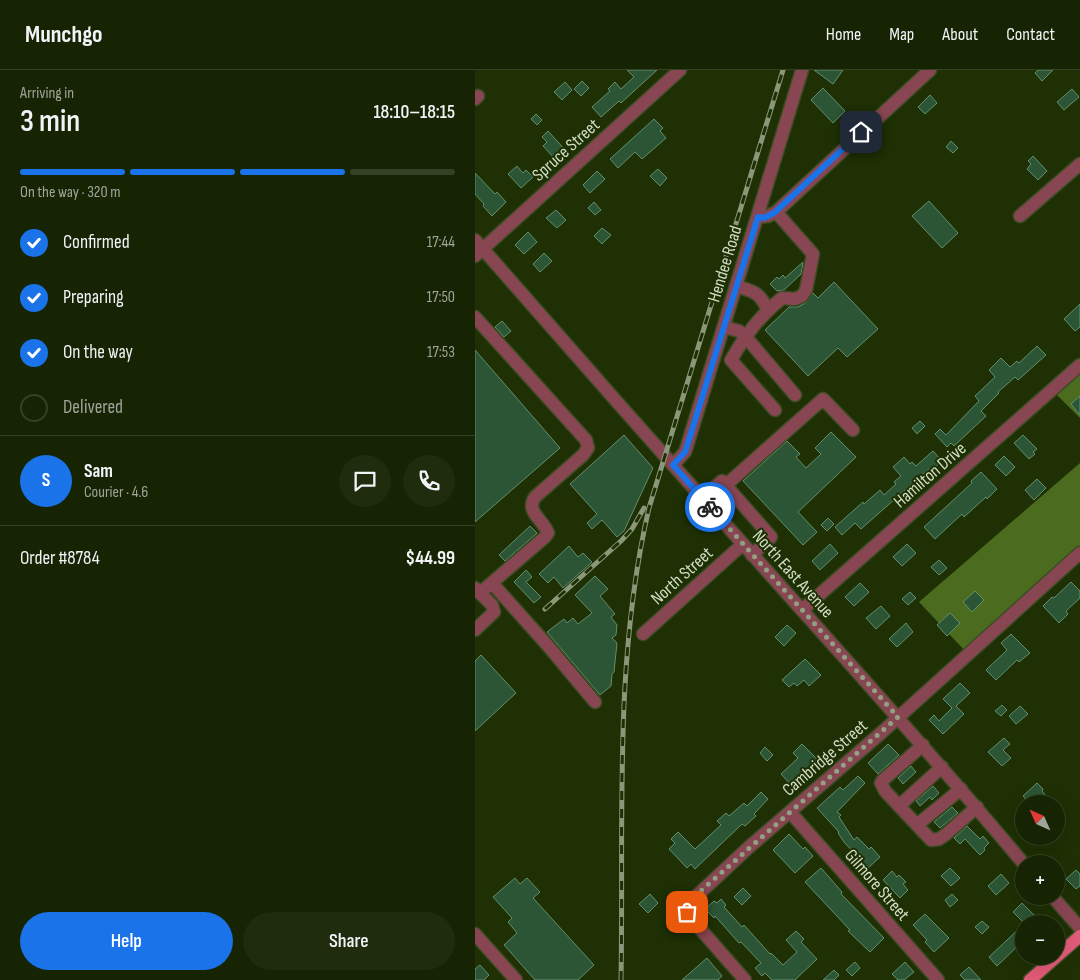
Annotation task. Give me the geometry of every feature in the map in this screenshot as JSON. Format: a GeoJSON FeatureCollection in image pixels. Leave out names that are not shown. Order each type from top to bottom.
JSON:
{"type":"FeatureCollection","features":[{"type":"Feature","properties":{"kind":"main road"},"geometry":{"type":"LineString","coordinates":[[1030,980],[1080,936]]}},
{"type":"Feature","properties":{"kind":"street","name":"Spruce Street"},"geometry":{"type":"LineString","coordinates":[[478,248],[680,70]]}},
{"type":"Feature","properties":{"kind":"street","name":"Hendee Road"},"geometry":{"type":"LineString","coordinates":[[673,465],[685,452],[687,446],[802,70]]}},
{"type":"Feature","properties":{"kind":"street"},"geometry":{"type":"LineString","coordinates":[[758,217],[768,216],[775,212],[929,70]]}},
{"type":"Feature","properties":{"kind":"street"},"geometry":{"type":"LineString","coordinates":[[1021,216],[1080,164]]}},
{"type":"Feature","properties":{"kind":"street"},"geometry":{"type":"LineString","coordinates":[[775,212],[813,254],[806,290],[802,296],[795,299],[782,298],[768,310],[745,336],[731,360],[775,410]]}},
{"type":"Feature","properties":{"kind":"street","name":"North East Avenue"},"geometry":{"type":"LineString","coordinates":[[478,248],[923,745],[1017,855]]}},
{"type":"Feature","properties":{"kind":"street"},"geometry":{"type":"LineString","coordinates":[[736,286],[756,292],[762,298],[768,310]]}},
{"type":"Feature","properties":{"kind":"street"},"geometry":{"type":"LineString","coordinates":[[475,317],[586,440],[588,448],[583,455],[531,502],[531,508],[548,533],[545,538],[492,583],[477,590],[492,605],[494,612],[475,630]]}},
{"type":"Feature","properties":{"kind":"street"},"geometry":{"type":"LineString","coordinates":[[724,327],[739,330],[795,395]]}},
{"type":"Feature","properties":{"kind":"street","name":"Hamilton Drive"},"geometry":{"type":"LineString","coordinates":[[802,610],[1080,365]]}},
{"type":"Feature","properties":{"kind":"street"},"geometry":{"type":"LineString","coordinates":[[726,485],[823,400],[853,430]]}},
{"type":"Feature","properties":{"kind":"street"},"geometry":{"type":"LineString","coordinates":[[702,498],[722,480],[771,537],[752,555]]}},
{"type":"Feature","properties":{"kind":"street","name":"North Street"},"geometry":{"type":"LineString","coordinates":[[643,634],[743,544]]}},
{"type":"Feature","properties":{"kind":"street","name":"Cambridge Street"},"geometry":{"type":"LineString","coordinates":[[745,980],[694,923],[687,912],[690,902],[1080,553]]}},
{"type":"Feature","properties":{"kind":"street"},"geometry":{"type":"LineString","coordinates":[[492,583],[595,702]]}},
{"type":"Feature","properties":{"kind":"street"},"geometry":{"type":"LineString","coordinates":[[923,745],[881,783],[885,791],[931,840],[939,839],[945,835],[977,807]]}},
{"type":"Feature","properties":{"kind":"street"},"geometry":{"type":"LineString","coordinates":[[899,806],[942,767]]}},
{"type":"Feature","properties":{"kind":"street"},"geometry":{"type":"LineString","coordinates":[[917,825],[961,789]]}},
{"type":"Feature","properties":{"kind":"street","name":"Gilmore Street"},"geometry":{"type":"LineString","coordinates":[[790,812],[938,980]]}},
{"type":"Feature","properties":{"kind":"street"},"geometry":{"type":"LineString","coordinates":[[1060,905],[1080,928]]}},
{"type":"Feature","properties":{"kind":"street"},"geometry":{"type":"LineString","coordinates":[[475,934],[516,980]]}},
{"type":"Feature","properties":{"kind":"green space"},"geometry":{"type":"Polygon","coordinates":[[[1080,370],[1080,418],[1051,389],[1080,370]]]}},
{"type":"Feature","properties":{"kind":"green space"},"geometry":{"type":"Polygon","coordinates":[[[1080,463],[1080,553],[967,653],[919,602],[1080,463]]]}},
{"type":"Feature","properties":{"kind":"building"},"geometry":{"type":"Polygon","coordinates":[[[627,70],[657,70],[621,103],[619,101],[601,117],[592,107],[610,91],[608,89],[615,82],[621,89],[634,77],[627,70]]]}},
{"type":"Feature","properties":{"kind":"building"},"geometry":{"type":"Polygon","coordinates":[[[814,70],[843,70],[833,84],[814,70]]]}},
{"type":"Feature","properties":{"kind":"building"},"geometry":{"type":"Polygon","coordinates":[[[1038,70],[1053,70],[1042,81],[1035,73],[1038,70]]]}},
{"type":"Feature","properties":{"kind":"building"},"geometry":{"type":"Polygon","coordinates":[[[582,81],[589,88],[581,96],[574,89],[582,81]]]}},
{"type":"Feature","properties":{"kind":"building"},"geometry":{"type":"Polygon","coordinates":[[[565,82],[572,90],[562,100],[554,92],[565,82]]]}},
{"type":"Feature","properties":{"kind":"building"},"geometry":{"type":"Polygon","coordinates":[[[823,88],[845,111],[833,123],[811,100],[823,88]]]}},
{"type":"Feature","properties":{"kind":"building"},"geometry":{"type":"Polygon","coordinates":[[[1072,89],[1079,97],[1064,110],[1057,102],[1072,89]]]}},
{"type":"Feature","properties":{"kind":"building"},"geometry":{"type":"Polygon","coordinates":[[[930,95],[937,103],[925,114],[918,107],[930,95]]]}},
{"type":"Feature","properties":{"kind":"building"},"geometry":{"type":"Polygon","coordinates":[[[536,114],[542,120],[537,125],[531,119],[536,114]]]}},
{"type":"Feature","properties":{"kind":"building"},"geometry":{"type":"Polygon","coordinates":[[[654,119],[663,128],[660,131],[666,138],[642,159],[635,152],[618,168],[610,159],[654,119]]]}},
{"type":"Feature","properties":{"kind":"building"},"geometry":{"type":"Polygon","coordinates":[[[548,131],[567,152],[561,157],[559,155],[555,159],[543,146],[547,142],[542,137],[548,131]]]}},
{"type":"Feature","properties":{"kind":"building"},"geometry":{"type":"Polygon","coordinates":[[[951,141],[958,148],[953,153],[946,147],[951,141]]]}},
{"type":"Feature","properties":{"kind":"building"},"geometry":{"type":"Polygon","coordinates":[[[1033,156],[1047,171],[1038,180],[1027,169],[1031,164],[1028,161],[1033,156]]]}},
{"type":"Feature","properties":{"kind":"building"},"geometry":{"type":"Polygon","coordinates":[[[517,166],[523,173],[526,170],[533,177],[521,188],[508,174],[517,166]]]}},
{"type":"Feature","properties":{"kind":"building"},"geometry":{"type":"Polygon","coordinates":[[[658,169],[667,178],[660,186],[650,176],[658,169]]]}},
{"type":"Feature","properties":{"kind":"building"},"geometry":{"type":"Polygon","coordinates":[[[597,171],[605,179],[590,193],[583,185],[597,171]]]}},
{"type":"Feature","properties":{"kind":"building"},"geometry":{"type":"Polygon","coordinates":[[[475,173],[495,194],[497,192],[506,202],[492,216],[475,194],[475,173]]]}},
{"type":"Feature","properties":{"kind":"building"},"geometry":{"type":"Polygon","coordinates":[[[929,201],[958,233],[942,248],[912,216],[929,201]]]}},
{"type":"Feature","properties":{"kind":"building"},"geometry":{"type":"Polygon","coordinates":[[[594,202],[601,210],[595,215],[588,208],[594,202]]]}},
{"type":"Feature","properties":{"kind":"building"},"geometry":{"type":"Polygon","coordinates":[[[556,210],[566,220],[557,228],[546,218],[556,210]]]}},
{"type":"Feature","properties":{"kind":"building"},"geometry":{"type":"Polygon","coordinates":[[[602,228],[611,235],[602,244],[594,236],[602,228]]]}},
{"type":"Feature","properties":{"kind":"building"},"geometry":{"type":"Polygon","coordinates":[[[528,232],[537,242],[524,254],[515,245],[528,232]]]}},
{"type":"Feature","properties":{"kind":"building"},"geometry":{"type":"Polygon","coordinates":[[[544,253],[552,261],[540,272],[533,264],[544,253]]]}},
{"type":"Feature","properties":{"kind":"building"},"geometry":{"type":"Polygon","coordinates":[[[803,262],[801,274],[784,290],[777,291],[770,284],[777,277],[779,279],[783,275],[785,278],[803,262]]]}},
{"type":"Feature","properties":{"kind":"building"},"geometry":{"type":"Polygon","coordinates":[[[834,282],[878,329],[847,357],[838,348],[808,376],[765,330],[789,307],[798,307],[805,303],[813,293],[818,298],[834,282]]]}},
{"type":"Feature","properties":{"kind":"building"},"geometry":{"type":"Polygon","coordinates":[[[1080,304],[1080,327],[1075,331],[1064,319],[1080,304]]]}},
{"type":"Feature","properties":{"kind":"building"},"geometry":{"type":"Polygon","coordinates":[[[502,321],[511,331],[504,337],[495,327],[502,321]]]}},
{"type":"Feature","properties":{"kind":"building"},"geometry":{"type":"Polygon","coordinates":[[[1037,346],[1046,355],[1018,380],[1015,377],[998,392],[981,411],[986,416],[954,446],[951,443],[947,447],[935,434],[940,429],[946,435],[979,401],[975,396],[995,377],[989,370],[1001,358],[1010,367],[1017,361],[1019,363],[1037,346]]]}},
{"type":"Feature","properties":{"kind":"building"},"geometry":{"type":"Polygon","coordinates":[[[475,350],[560,448],[475,522],[475,350]]]}},
{"type":"Feature","properties":{"kind":"building"},"geometry":{"type":"Polygon","coordinates":[[[1080,396],[1080,415],[1071,404],[1080,396]]]}},
{"type":"Feature","properties":{"kind":"building"},"geometry":{"type":"Polygon","coordinates":[[[920,421],[925,426],[917,434],[912,428],[920,421]]]}},
{"type":"Feature","properties":{"kind":"building"},"geometry":{"type":"Polygon","coordinates":[[[831,432],[856,457],[798,512],[817,532],[803,545],[743,481],[787,441],[800,454],[796,457],[806,468],[821,454],[815,448],[831,432]]]}},
{"type":"Feature","properties":{"kind":"building"},"geometry":{"type":"Polygon","coordinates":[[[624,435],[653,468],[624,531],[617,537],[602,520],[592,529],[587,523],[597,514],[570,484],[624,435]]]}},
{"type":"Feature","properties":{"kind":"building"},"geometry":{"type":"Polygon","coordinates":[[[1023,435],[1037,449],[1033,452],[1035,454],[1029,459],[1014,443],[1023,435]]]}},
{"type":"Feature","properties":{"kind":"building"},"geometry":{"type":"Polygon","coordinates":[[[933,451],[942,461],[932,470],[930,468],[861,529],[855,523],[842,535],[835,527],[863,502],[864,504],[880,490],[884,495],[896,484],[894,482],[901,476],[893,467],[904,457],[910,464],[912,462],[916,466],[933,451]]]}},
{"type":"Feature","properties":{"kind":"building"},"geometry":{"type":"Polygon","coordinates":[[[1004,456],[1015,467],[1006,476],[995,465],[1004,456]]]}},
{"type":"Feature","properties":{"kind":"building"},"geometry":{"type":"Polygon","coordinates":[[[981,472],[997,489],[964,517],[962,514],[935,539],[924,527],[972,483],[971,481],[981,472]]]}},
{"type":"Feature","properties":{"kind":"building"},"geometry":{"type":"Polygon","coordinates":[[[1037,479],[1046,488],[1034,500],[1025,490],[1037,479]]]}},
{"type":"Feature","properties":{"kind":"building"},"geometry":{"type":"Polygon","coordinates":[[[828,518],[834,524],[827,531],[821,525],[828,518]]]}},
{"type":"Feature","properties":{"kind":"building"},"geometry":{"type":"Polygon","coordinates":[[[530,526],[537,533],[505,561],[499,555],[530,526]]]}},
{"type":"Feature","properties":{"kind":"building"},"geometry":{"type":"Polygon","coordinates":[[[830,544],[838,553],[820,570],[812,561],[830,544]]]}},
{"type":"Feature","properties":{"kind":"building"},"geometry":{"type":"Polygon","coordinates":[[[907,544],[916,553],[902,566],[893,557],[907,544]]]}},
{"type":"Feature","properties":{"kind":"building"},"geometry":{"type":"Polygon","coordinates":[[[569,546],[578,557],[583,553],[592,562],[563,588],[554,577],[548,583],[539,574],[569,546]]]}},
{"type":"Feature","properties":{"kind":"building"},"geometry":{"type":"Polygon","coordinates":[[[939,560],[947,568],[939,575],[931,567],[939,560]]]}},
{"type":"Feature","properties":{"kind":"building"},"geometry":{"type":"Polygon","coordinates":[[[526,570],[532,577],[526,582],[541,597],[534,603],[514,582],[526,570]]]}},
{"type":"Feature","properties":{"kind":"building"},"geometry":{"type":"Polygon","coordinates":[[[595,576],[608,589],[600,596],[615,614],[611,617],[617,625],[616,635],[612,638],[617,643],[611,686],[600,695],[547,632],[564,619],[567,623],[573,618],[578,624],[592,613],[575,595],[595,576]]]}},
{"type":"Feature","properties":{"kind":"building"},"geometry":{"type":"Polygon","coordinates":[[[1071,582],[1080,591],[1080,598],[1066,611],[1068,614],[1059,623],[1043,606],[1071,582]]]}},
{"type":"Feature","properties":{"kind":"building"},"geometry":{"type":"Polygon","coordinates":[[[860,583],[869,592],[854,606],[845,597],[860,583]]]}},
{"type":"Feature","properties":{"kind":"building"},"geometry":{"type":"Polygon","coordinates":[[[975,591],[984,600],[972,612],[963,602],[975,591]]]}},
{"type":"Feature","properties":{"kind":"building"},"geometry":{"type":"Polygon","coordinates":[[[910,592],[916,598],[908,605],[902,599],[910,592]]]}},
{"type":"Feature","properties":{"kind":"building"},"geometry":{"type":"Polygon","coordinates":[[[881,606],[890,616],[876,629],[866,618],[881,606]]]}},
{"type":"Feature","properties":{"kind":"building"},"geometry":{"type":"Polygon","coordinates":[[[950,613],[960,623],[947,636],[937,625],[950,613]]]}},
{"type":"Feature","properties":{"kind":"building"},"geometry":{"type":"Polygon","coordinates":[[[906,623],[913,632],[897,647],[889,639],[906,623]]]}},
{"type":"Feature","properties":{"kind":"building"},"geometry":{"type":"Polygon","coordinates":[[[787,625],[796,633],[784,646],[775,637],[787,625]]]}},
{"type":"Feature","properties":{"kind":"building"},"geometry":{"type":"Polygon","coordinates":[[[1011,634],[1030,653],[1019,662],[1017,660],[996,680],[986,670],[1007,650],[1001,643],[1011,634]]]}},
{"type":"Feature","properties":{"kind":"building"},"geometry":{"type":"Polygon","coordinates":[[[481,655],[516,693],[475,731],[475,661],[481,655]]]}},
{"type":"Feature","properties":{"kind":"building"},"geometry":{"type":"Polygon","coordinates":[[[805,659],[821,675],[809,686],[804,680],[797,686],[794,683],[789,687],[782,680],[805,659]]]}},
{"type":"Feature","properties":{"kind":"building"},"geometry":{"type":"Polygon","coordinates":[[[960,683],[970,693],[956,706],[964,714],[943,734],[929,720],[934,715],[939,721],[952,708],[943,699],[960,683]]]}},
{"type":"Feature","properties":{"kind":"building"},"geometry":{"type":"Polygon","coordinates":[[[1002,705],[1007,710],[1001,716],[995,711],[1002,705]]]}},
{"type":"Feature","properties":{"kind":"building"},"geometry":{"type":"Polygon","coordinates":[[[1020,706],[1028,714],[1016,724],[1009,716],[1020,706]]]}},
{"type":"Feature","properties":{"kind":"building"},"geometry":{"type":"Polygon","coordinates":[[[1004,738],[1010,744],[1003,750],[1011,758],[1002,766],[988,752],[1004,738]]]}},
{"type":"Feature","properties":{"kind":"building"},"geometry":{"type":"Polygon","coordinates":[[[802,744],[817,759],[791,785],[781,774],[798,758],[793,753],[802,744]]]}},
{"type":"Feature","properties":{"kind":"building"},"geometry":{"type":"Polygon","coordinates":[[[888,744],[899,755],[878,774],[868,763],[888,744]]]}},
{"type":"Feature","properties":{"kind":"building"},"geometry":{"type":"Polygon","coordinates":[[[765,747],[773,755],[767,761],[760,753],[765,747]]]}},
{"type":"Feature","properties":{"kind":"building"},"geometry":{"type":"Polygon","coordinates":[[[911,766],[916,772],[903,784],[898,778],[911,766]]]}},
{"type":"Feature","properties":{"kind":"building"},"geometry":{"type":"Polygon","coordinates":[[[858,776],[865,783],[837,812],[841,815],[839,817],[854,840],[857,837],[869,849],[871,847],[880,857],[868,868],[817,808],[840,787],[843,790],[858,776]]]}},
{"type":"Feature","properties":{"kind":"building"},"geometry":{"type":"Polygon","coordinates":[[[1037,783],[1045,795],[1024,795],[1037,783]]]}},
{"type":"Feature","properties":{"kind":"building"},"geometry":{"type":"Polygon","coordinates":[[[933,786],[939,793],[932,800],[930,797],[920,806],[916,801],[933,786]]]}},
{"type":"Feature","properties":{"kind":"building"},"geometry":{"type":"Polygon","coordinates":[[[761,792],[768,799],[754,814],[756,816],[745,826],[742,824],[695,869],[691,864],[687,868],[669,849],[675,843],[671,839],[678,832],[695,849],[721,825],[717,821],[726,813],[729,816],[744,803],[747,806],[761,792]]]}},
{"type":"Feature","properties":{"kind":"building"},"geometry":{"type":"Polygon","coordinates":[[[952,807],[958,813],[940,828],[934,822],[952,807]]]}},
{"type":"Feature","properties":{"kind":"building"},"geometry":{"type":"Polygon","coordinates":[[[967,826],[980,839],[983,836],[989,843],[980,855],[965,839],[960,844],[954,838],[967,826]]]}},
{"type":"Feature","properties":{"kind":"building"},"geometry":{"type":"Polygon","coordinates":[[[789,834],[803,849],[805,847],[813,856],[795,873],[773,850],[789,834]]]}},
{"type":"Feature","properties":{"kind":"building"},"geometry":{"type":"Polygon","coordinates":[[[821,868],[842,892],[841,894],[884,938],[870,952],[848,931],[850,930],[805,882],[821,868]]]}},
{"type":"Feature","properties":{"kind":"building"},"geometry":{"type":"Polygon","coordinates":[[[950,868],[960,878],[951,886],[941,876],[950,868]]]}},
{"type":"Feature","properties":{"kind":"building"},"geometry":{"type":"Polygon","coordinates":[[[1076,870],[1080,874],[1080,886],[1076,889],[1066,879],[1076,870]]]}},
{"type":"Feature","properties":{"kind":"building"},"geometry":{"type":"Polygon","coordinates":[[[892,871],[897,877],[899,875],[906,882],[903,884],[908,890],[900,898],[883,880],[892,871]]]}},
{"type":"Feature","properties":{"kind":"building"},"geometry":{"type":"Polygon","coordinates":[[[1001,874],[1009,883],[996,895],[988,886],[1001,874]]]}},
{"type":"Feature","properties":{"kind":"building"},"geometry":{"type":"Polygon","coordinates":[[[515,878],[520,884],[527,878],[540,892],[533,898],[594,965],[578,980],[535,980],[504,945],[517,933],[508,922],[512,918],[493,897],[515,878]]]}},
{"type":"Feature","properties":{"kind":"building"},"geometry":{"type":"Polygon","coordinates":[[[743,888],[751,896],[742,905],[734,897],[743,888]]]}},
{"type":"Feature","properties":{"kind":"building"},"geometry":{"type":"Polygon","coordinates":[[[650,894],[658,903],[648,913],[639,904],[650,894]]]}},
{"type":"Feature","properties":{"kind":"building"},"geometry":{"type":"Polygon","coordinates":[[[952,894],[958,900],[950,907],[945,900],[952,894]]]}},
{"type":"Feature","properties":{"kind":"building"},"geometry":{"type":"Polygon","coordinates":[[[721,899],[726,905],[724,907],[742,927],[744,925],[770,954],[783,965],[797,952],[786,940],[796,931],[804,939],[801,942],[817,959],[795,980],[772,980],[765,973],[762,976],[755,968],[761,963],[741,942],[739,943],[715,916],[714,918],[705,909],[714,901],[717,903],[721,899]]]}},
{"type":"Feature","properties":{"kind":"building"},"geometry":{"type":"Polygon","coordinates":[[[1020,905],[1024,905],[1034,915],[1016,915],[1013,912],[1020,905]]]}},
{"type":"Feature","properties":{"kind":"building"},"geometry":{"type":"Polygon","coordinates":[[[925,914],[949,938],[934,952],[925,942],[927,940],[913,925],[925,914]]]}},
{"type":"Feature","properties":{"kind":"building"},"geometry":{"type":"Polygon","coordinates":[[[982,921],[989,927],[982,934],[975,927],[982,921]]]}},
{"type":"Feature","properties":{"kind":"building"},"geometry":{"type":"Polygon","coordinates":[[[1015,932],[1015,949],[997,966],[989,957],[1015,932]]]}},
{"type":"Feature","properties":{"kind":"building"},"geometry":{"type":"Polygon","coordinates":[[[707,958],[722,976],[718,980],[682,980],[707,958]]]}},
{"type":"Feature","properties":{"kind":"building"},"geometry":{"type":"Polygon","coordinates":[[[855,962],[860,968],[852,976],[846,970],[855,962]]]}},
{"type":"Feature","properties":{"kind":"building"},"geometry":{"type":"Polygon","coordinates":[[[905,962],[914,972],[904,980],[898,980],[892,974],[905,962]]]}},
{"type":"Feature","properties":{"kind":"building"},"geometry":{"type":"Polygon","coordinates":[[[480,965],[489,975],[484,980],[475,980],[475,969],[480,965]]]}},
{"type":"Feature","properties":{"kind":"building"},"geometry":{"type":"Polygon","coordinates":[[[969,967],[981,980],[965,980],[960,975],[969,967]]]}},
{"type":"Feature","properties":{"kind":"building"},"geometry":{"type":"Polygon","coordinates":[[[834,970],[839,975],[834,980],[823,980],[834,970]]]}},
{"type":"Feature","properties":{"kind":"railway"},"geometry":{"type":"LineString","coordinates":[[621,980],[625,684],[638,566],[649,508],[783,70]]}},
{"type":"Feature","properties":{"kind":"railway"},"geometry":{"type":"LineString","coordinates":[[545,609],[621,541],[632,529],[644,508]]}},
{"type":"Feature","properties":{"kind":"way so far"},"geometry":{"type":"LineString","coordinates":[[687,912],[690,902],[703,889],[898,717],[710,507]]}},
{"type":"Feature","properties":{"kind":"route"},"geometry":{"type":"LineString","coordinates":[[710,507],[673,465],[685,452],[758,217],[764,218],[774,213],[861,132]]}}]}
